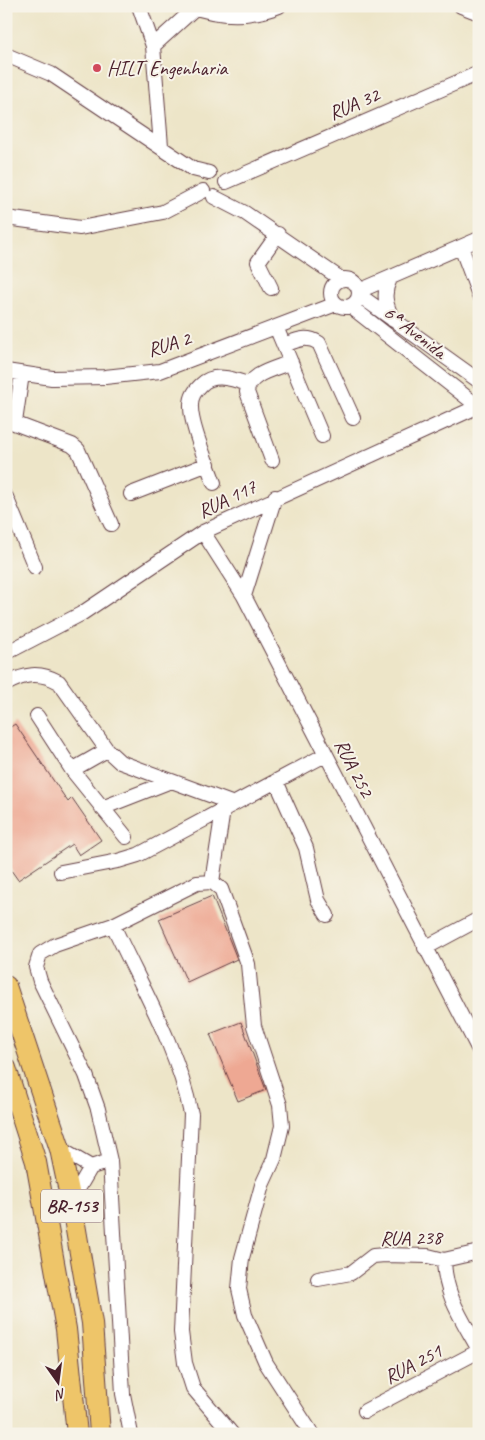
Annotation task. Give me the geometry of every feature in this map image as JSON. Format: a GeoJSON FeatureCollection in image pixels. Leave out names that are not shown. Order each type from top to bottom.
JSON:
{"type":"FeatureCollection","features":[{"type":"Feature","properties":{"kind":"highway","name":"BR-153"},"geometry":{"type":"LineString","coordinates":[[6,986],[60,1149],[71,1201],[92,1323],[100,1434]]}},
{"type":"Feature","properties":{"kind":"highway","name":"BR-153"},"geometry":{"type":"LineString","coordinates":[[6,1068],[36,1162],[66,1329],[76,1434]]}},
{"type":"Feature","properties":{"kind":"street"},"geometry":{"type":"LineString","coordinates":[[138,6],[153,46],[160,146]]}},
{"type":"Feature","properties":{"kind":"street"},"geometry":{"type":"LineString","coordinates":[[153,46],[194,7],[234,14],[250,14],[266,12],[279,6]]}},
{"type":"Feature","properties":{"kind":"street"},"geometry":{"type":"LineString","coordinates":[[461,6],[479,13]]}},
{"type":"Feature","properties":{"kind":"street"},"geometry":{"type":"LineString","coordinates":[[6,55],[51,74],[160,146],[214,184],[245,213],[322,266],[336,283]]}},
{"type":"Feature","properties":{"kind":"street","name":"RUA 32"},"geometry":{"type":"LineString","coordinates":[[6,218],[80,228],[163,212],[214,184],[479,73]]}},
{"type":"Feature","properties":{"kind":"street"},"geometry":{"type":"LineString","coordinates":[[271,288],[258,262],[278,234]]}},
{"type":"Feature","properties":{"kind":"street","name":"RUA 2"},"geometry":{"type":"LineString","coordinates":[[6,371],[52,378],[70,378],[105,377],[160,371],[351,299],[390,279],[399,272],[479,239]]}},
{"type":"Feature","properties":{"kind":"street"},"geometry":{"type":"LineString","coordinates":[[461,247],[479,295]]}},
{"type":"Feature","properties":{"kind":"street"},"geometry":{"type":"LineString","coordinates":[[390,279],[386,287],[386,303],[393,321]]}},
{"type":"Feature","properties":{"kind":"street"},"geometry":{"type":"LineString","coordinates":[[350,280],[356,284],[351,299],[331,297],[336,283],[350,280]]}},
{"type":"Feature","properties":{"kind":"street","name":"6ª Avenida"},"geometry":{"type":"LineString","coordinates":[[351,299],[393,321],[479,381]]}},
{"type":"Feature","properties":{"kind":"street","name":"6ª Avenida"},"geometry":{"type":"LineString","coordinates":[[351,299],[478,406]]}},
{"type":"Feature","properties":{"kind":"street"},"geometry":{"type":"LineString","coordinates":[[276,327],[322,436]]}},
{"type":"Feature","properties":{"kind":"street"},"geometry":{"type":"LineString","coordinates":[[284,346],[303,338],[312,338],[319,343],[353,418]]}},
{"type":"Feature","properties":{"kind":"street"},"geometry":{"type":"LineString","coordinates":[[272,460],[247,392],[248,384],[252,378],[291,362]]}},
{"type":"Feature","properties":{"kind":"street"},"geometry":{"type":"LineString","coordinates":[[22,374],[9,422],[72,445],[78,450],[111,524]]}},
{"type":"Feature","properties":{"kind":"street"},"geometry":{"type":"LineString","coordinates":[[214,482],[192,417],[191,405],[194,392],[204,382],[216,378],[228,378],[248,384]]}},
{"type":"Feature","properties":{"kind":"street","name":"RUA 117"},"geometry":{"type":"LineString","coordinates":[[6,653],[81,614],[203,532],[275,497],[478,406]]}},
{"type":"Feature","properties":{"kind":"street"},"geometry":{"type":"LineString","coordinates":[[131,494],[208,464]]}},
{"type":"Feature","properties":{"kind":"street"},"geometry":{"type":"LineString","coordinates":[[6,497],[35,567]]}},
{"type":"Feature","properties":{"kind":"street"},"geometry":{"type":"LineString","coordinates":[[244,596],[275,497]]}},
{"type":"Feature","properties":{"kind":"street","name":"RUA 252"},"geometry":{"type":"LineString","coordinates":[[203,532],[244,596],[479,1050]]}},
{"type":"Feature","properties":{"kind":"street"},"geometry":{"type":"LineString","coordinates":[[6,684],[20,677],[35,674],[48,676],[59,682],[107,750],[120,762],[171,780],[228,807]]}},
{"type":"Feature","properties":{"kind":"street"},"geometry":{"type":"LineString","coordinates":[[37,716],[72,770],[126,837]]}},
{"type":"Feature","properties":{"kind":"street"},"geometry":{"type":"LineString","coordinates":[[72,770],[107,750]]}},
{"type":"Feature","properties":{"kind":"street"},"geometry":{"type":"LineString","coordinates":[[61,872],[118,862],[138,855],[325,755]]}},
{"type":"Feature","properties":{"kind":"street"},"geometry":{"type":"LineString","coordinates":[[102,808],[171,780]]}},
{"type":"Feature","properties":{"kind":"street"},"geometry":{"type":"LineString","coordinates":[[276,781],[306,848],[318,900],[327,916]]}},
{"type":"Feature","properties":{"kind":"street"},"geometry":{"type":"LineString","coordinates":[[212,882],[228,807]]}},
{"type":"Feature","properties":{"kind":"street"},"geometry":{"type":"LineString","coordinates":[[133,1432],[123,1394],[110,1161],[98,1109],[86,1075],[40,980],[36,967],[40,954],[55,945],[113,925],[197,883],[212,882],[221,889],[248,964],[254,1026],[280,1105],[282,1126],[274,1158],[262,1185],[242,1258],[239,1288],[245,1315],[266,1363],[312,1434]]}},
{"type":"Feature","properties":{"kind":"street"},"geometry":{"type":"LineString","coordinates":[[425,948],[479,919]]}},
{"type":"Feature","properties":{"kind":"street"},"geometry":{"type":"LineString","coordinates":[[113,925],[176,1061],[186,1090],[191,1114],[180,1332],[184,1363],[194,1388],[232,1434]]}},
{"type":"Feature","properties":{"kind":"street"},"geometry":{"type":"LineString","coordinates":[[60,1149],[91,1167]]}},
{"type":"Feature","properties":{"kind":"street"},"geometry":{"type":"LineString","coordinates":[[71,1201],[91,1167],[110,1161]]}},
{"type":"Feature","properties":{"kind":"street","name":"RUA 238"},"geometry":{"type":"LineString","coordinates":[[318,1279],[351,1274],[373,1256],[385,1254],[428,1256],[444,1260],[479,1252]]}},
{"type":"Feature","properties":{"kind":"street","name":"RUA 251"},"geometry":{"type":"LineString","coordinates":[[365,1411],[479,1350],[447,1287],[444,1260]]}},
{"type":"Feature","properties":{"kind":"building"},"geometry":{"type":"Polygon","coordinates":[[[15,724],[68,802],[72,798],[101,840],[79,855],[72,844],[18,880],[6,863],[6,730],[15,724]]]}},
{"type":"Feature","properties":{"kind":"building"},"geometry":{"type":"Polygon","coordinates":[[[212,896],[237,959],[187,982],[159,919],[212,896]]]}},
{"type":"Feature","properties":{"kind":"building"},"geometry":{"type":"Polygon","coordinates":[[[241,1022],[266,1090],[238,1101],[210,1034],[241,1022]]]}},
{"type":"Feature","properties":{"kind":"place","name":"HILT Engenharia"},"geometry":{"type":"Point","coordinates":[97,68]}}]}
